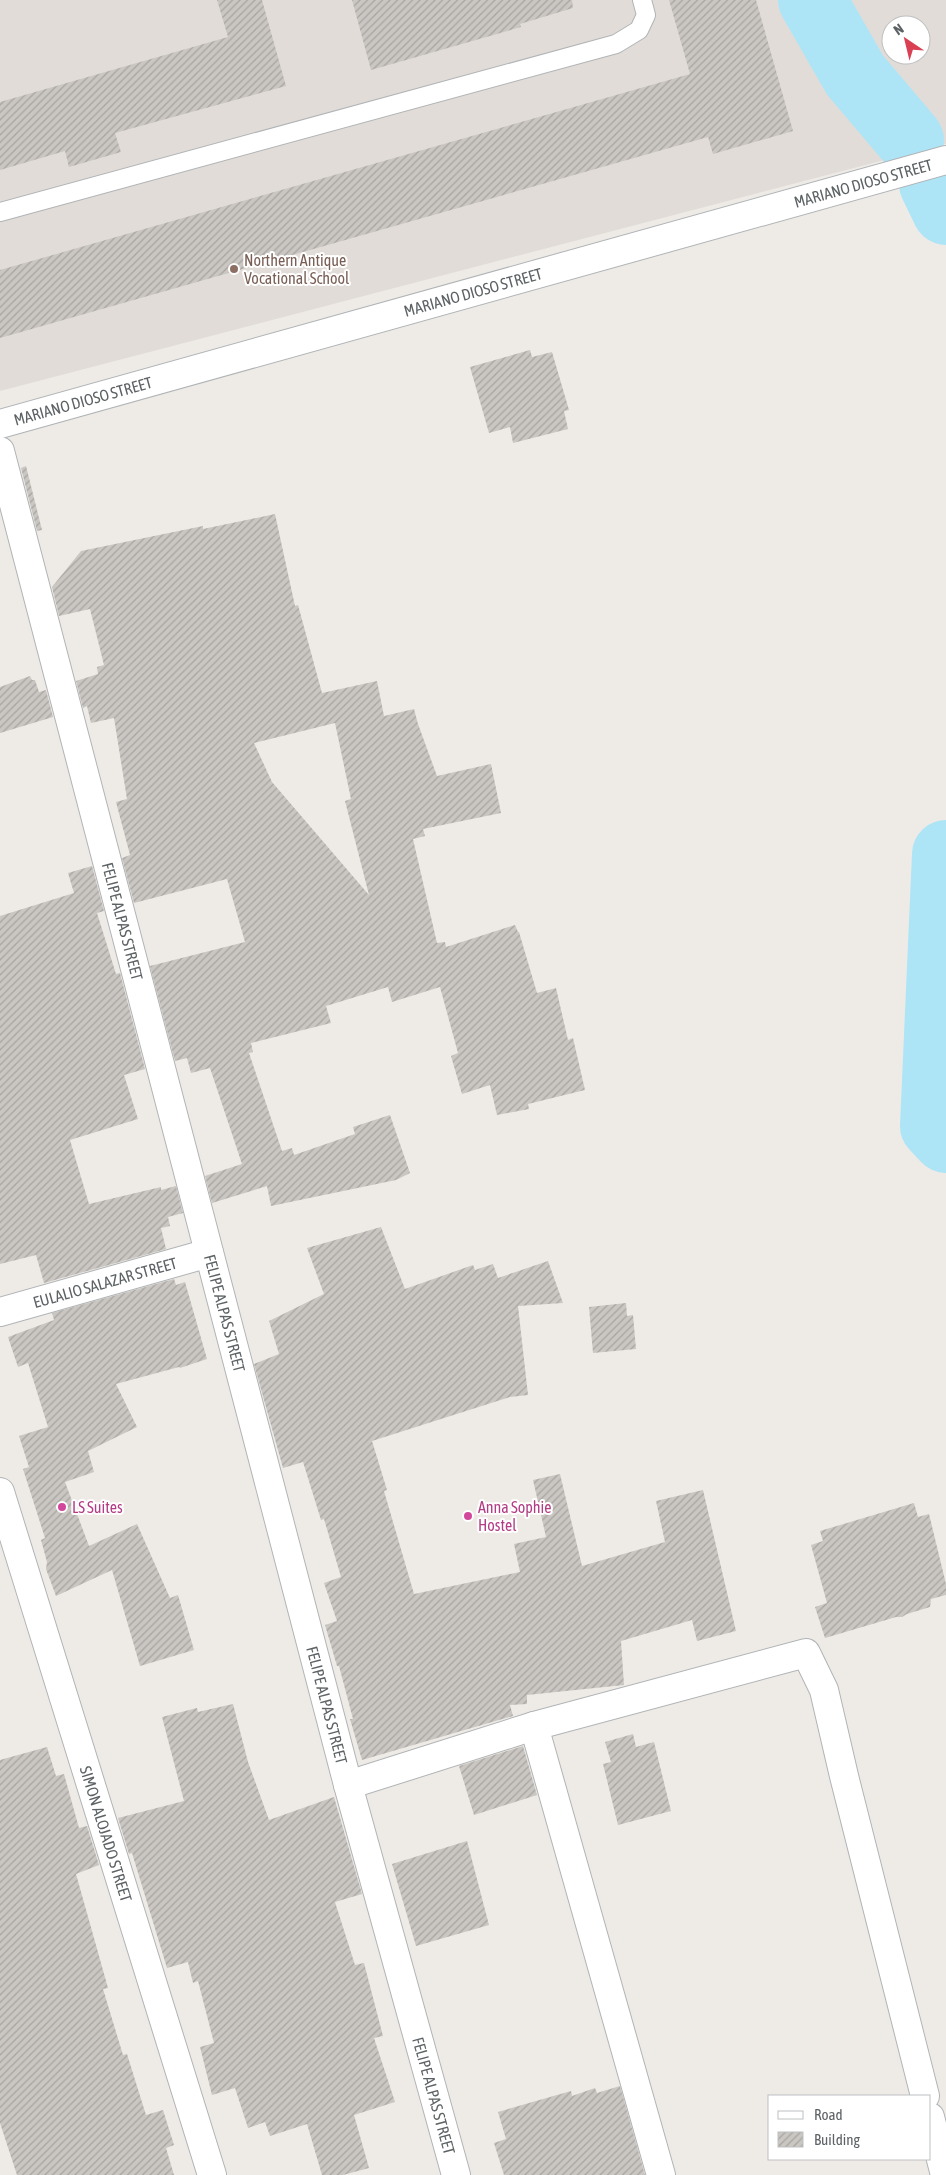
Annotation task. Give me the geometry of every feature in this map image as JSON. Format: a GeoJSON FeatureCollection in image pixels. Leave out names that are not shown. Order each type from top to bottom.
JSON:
{"type":"FeatureCollection","features":[{"type":"Feature","properties":{"kind":"street","name":"MARIANO DIOSO STREET"},"geometry":{"type":"LineString","coordinates":[[0,424],[946,160]]}},
{"type":"Feature","properties":{"kind":"street","name":"FELIPE ALPAS STREET"},"geometry":{"type":"LineString","coordinates":[[0,451],[348,1785],[456,2175]]}},
{"type":"Feature","properties":{"kind":"street","name":"EULALIO SALAZAR STREET"},"geometry":{"type":"LineString","coordinates":[[0,1312],[209,1253]]}},
{"type":"Feature","properties":{"kind":"street","name":"SIMON ALOJADO STREET"},"geometry":{"type":"LineString","coordinates":[[0,1492],[212,2175]]}},
{"type":"Feature","properties":{"kind":"street"},"geometry":{"type":"LineString","coordinates":[[348,1785],[534,1726],[806,1653],[824,1690],[846,1786],[925,2095]]}},
{"type":"Feature","properties":{"kind":"street"},"geometry":{"type":"LineString","coordinates":[[534,1726],[661,2175]]}},
{"type":"Feature","properties":{"kind":"street"},"geometry":{"type":"LineString","coordinates":[[931,2121],[945,2175]]}},
{"type":"Feature","properties":{"kind":"lane"},"geometry":{"type":"LineString","coordinates":[[0,212],[616,44],[639,30],[646,15],[642,0]]}},
{"type":"Feature","properties":{"kind":"shaded area","name":"Northern Antique Vocational School"},"geometry":{"type":"Polygon","coordinates":[[[0,0],[946,0],[946,144],[0,391],[0,0]]]}},
{"type":"Feature","properties":{"kind":"building"},"geometry":{"type":"Polygon","coordinates":[[[217,0],[262,0],[286,86],[115,133],[121,152],[69,167],[65,151],[0,170],[0,102],[228,37],[217,0]]]}},
{"type":"Feature","properties":{"kind":"building"},"geometry":{"type":"Polygon","coordinates":[[[352,0],[572,0],[573,8],[520,24],[521,27],[371,70],[352,0]]]}},
{"type":"Feature","properties":{"kind":"building"},"geometry":{"type":"Polygon","coordinates":[[[669,0],[756,0],[793,131],[713,154],[708,137],[0,338],[0,270],[690,74],[669,0]]]}},
{"type":"Feature","properties":{"kind":"building"},"geometry":{"type":"Polygon","coordinates":[[[530,350],[532,357],[552,352],[569,410],[564,411],[568,429],[513,443],[510,427],[489,433],[470,367],[530,350]]]}},
{"type":"Feature","properties":{"kind":"building"},"geometry":{"type":"Polygon","coordinates":[[[26,466],[42,530],[37,531],[21,468],[26,466]]]}},
{"type":"Feature","properties":{"kind":"building"},"geometry":{"type":"Polygon","coordinates":[[[275,514],[295,606],[298,605],[322,693],[377,681],[384,716],[414,709],[437,776],[491,764],[501,813],[423,829],[425,836],[413,839],[437,943],[445,942],[446,947],[515,925],[519,932],[537,993],[556,988],[568,1040],[573,1038],[585,1090],[528,1104],[529,1109],[497,1115],[490,1085],[462,1094],[451,1056],[458,1053],[440,987],[392,1002],[388,987],[326,1006],[331,1023],[251,1043],[253,1052],[249,1053],[282,1151],[292,1148],[294,1155],[355,1134],[353,1127],[390,1115],[410,1173],[396,1180],[271,1206],[267,1186],[212,1203],[205,1176],[242,1164],[210,1068],[191,1073],[187,1058],[175,1061],[150,966],[245,942],[227,879],[134,903],[122,858],[130,855],[116,802],[127,799],[114,718],[91,723],[87,706],[83,708],[76,681],[98,674],[97,667],[104,665],[90,609],[59,616],[52,587],[81,551],[203,526],[203,529],[275,514]],[[335,723],[254,743],[272,782],[369,895],[345,801],[351,799],[335,723]]]}},
{"type":"Feature","properties":{"kind":"building"},"geometry":{"type":"Polygon","coordinates":[[[30,676],[32,680],[35,680],[39,692],[46,690],[53,717],[0,733],[0,687],[30,676]]]}},
{"type":"Feature","properties":{"kind":"building"},"geometry":{"type":"Polygon","coordinates":[[[92,866],[104,911],[97,913],[116,974],[120,973],[145,1069],[124,1075],[138,1119],[70,1140],[89,1204],[161,1187],[161,1190],[176,1186],[183,1213],[168,1217],[170,1226],[161,1228],[166,1249],[44,1283],[36,1255],[0,1264],[0,916],[74,893],[68,873],[92,866]]]}},
{"type":"Feature","properties":{"kind":"building"},"geometry":{"type":"Polygon","coordinates":[[[381,1227],[405,1289],[473,1265],[475,1270],[493,1264],[498,1278],[548,1261],[563,1303],[518,1306],[528,1395],[510,1397],[372,1441],[387,1490],[384,1491],[414,1594],[520,1572],[514,1544],[546,1537],[533,1480],[560,1474],[582,1566],[665,1542],[656,1501],[703,1490],[736,1631],[697,1641],[692,1620],[621,1641],[624,1685],[527,1695],[527,1704],[510,1705],[513,1716],[362,1760],[350,1719],[353,1719],[339,1666],[337,1666],[325,1625],[337,1621],[324,1583],[341,1577],[324,1519],[321,1520],[303,1462],[283,1468],[254,1364],[279,1354],[269,1321],[324,1294],[307,1248],[381,1227]]]}},
{"type":"Feature","properties":{"kind":"building"},"geometry":{"type":"Polygon","coordinates":[[[174,1279],[176,1285],[185,1282],[207,1359],[180,1368],[116,1384],[137,1427],[88,1451],[94,1472],[65,1482],[89,1546],[137,1524],[170,1598],[178,1595],[194,1650],[140,1666],[112,1570],[56,1596],[46,1569],[47,1562],[41,1540],[45,1538],[23,1469],[29,1467],[19,1436],[48,1427],[28,1363],[18,1367],[8,1337],[54,1320],[52,1313],[174,1279]]]}},
{"type":"Feature","properties":{"kind":"building"},"geometry":{"type":"Polygon","coordinates":[[[626,1303],[627,1316],[633,1315],[636,1349],[593,1353],[589,1307],[626,1303]]]}},
{"type":"Feature","properties":{"kind":"building"},"geometry":{"type":"Polygon","coordinates":[[[914,1503],[918,1517],[929,1514],[946,1584],[946,1595],[931,1599],[930,1607],[902,1617],[896,1617],[825,1638],[815,1607],[827,1603],[811,1545],[823,1541],[820,1531],[914,1503]]]}},
{"type":"Feature","properties":{"kind":"building"},"geometry":{"type":"Polygon","coordinates":[[[233,1704],[248,1762],[269,1820],[334,1797],[362,1894],[335,1902],[355,1965],[364,1963],[383,2036],[374,2038],[395,2102],[354,2115],[369,2168],[343,2175],[322,2175],[307,2124],[270,2136],[265,2122],[248,2128],[235,2088],[212,2095],[200,2047],[214,2043],[198,1981],[193,1983],[188,1962],[167,1968],[132,1853],[129,1854],[118,1818],[184,1801],[162,1717],[197,1708],[198,1712],[233,1704]]]}},
{"type":"Feature","properties":{"kind":"building"},"geometry":{"type":"Polygon","coordinates":[[[633,1734],[636,1747],[654,1742],[671,1811],[618,1825],[603,1764],[611,1762],[605,1742],[633,1734]]]}},
{"type":"Feature","properties":{"kind":"building"},"geometry":{"type":"Polygon","coordinates":[[[523,1746],[537,1795],[474,1815],[459,1766],[523,1746]]]}},
{"type":"Feature","properties":{"kind":"building"},"geometry":{"type":"Polygon","coordinates":[[[47,1747],[56,1776],[64,1774],[79,1828],[87,1826],[99,1865],[76,1874],[108,1988],[103,1989],[123,2055],[127,2054],[146,2115],[163,2110],[174,2145],[166,2148],[174,2175],[17,2175],[0,2123],[0,1760],[47,1747]]]}},
{"type":"Feature","properties":{"kind":"building"},"geometry":{"type":"Polygon","coordinates":[[[467,1841],[489,1925],[416,1946],[392,1864],[467,1841]]]}},
{"type":"Feature","properties":{"kind":"building"},"geometry":{"type":"Polygon","coordinates":[[[620,2086],[645,2175],[504,2175],[494,2143],[506,2139],[498,2112],[571,2091],[572,2096],[595,2088],[597,2093],[620,2086]]]}},
{"type":"Feature","properties":{"kind":"waterway"},"geometry":{"type":"LineString","coordinates":[[812,0],[855,75],[910,140]]}},
{"type":"Feature","properties":{"kind":"waterway"},"geometry":{"type":"LineString","coordinates":[[933,184],[946,211]]}},
{"type":"Feature","properties":{"kind":"waterway"},"geometry":{"type":"LineString","coordinates":[[946,854],[934,1126],[946,1139]]}},
{"type":"Feature","properties":{"kind":"place","name":"Northern Antique Vocational School"},"geometry":{"type":"Point","coordinates":[234,269]}},
{"type":"Feature","properties":{"kind":"place","name":"LS Suites"},"geometry":{"type":"Point","coordinates":[62,1507]}},
{"type":"Feature","properties":{"kind":"place","name":"Anna Sophie Hostel"},"geometry":{"type":"Point","coordinates":[468,1516]}}]}
